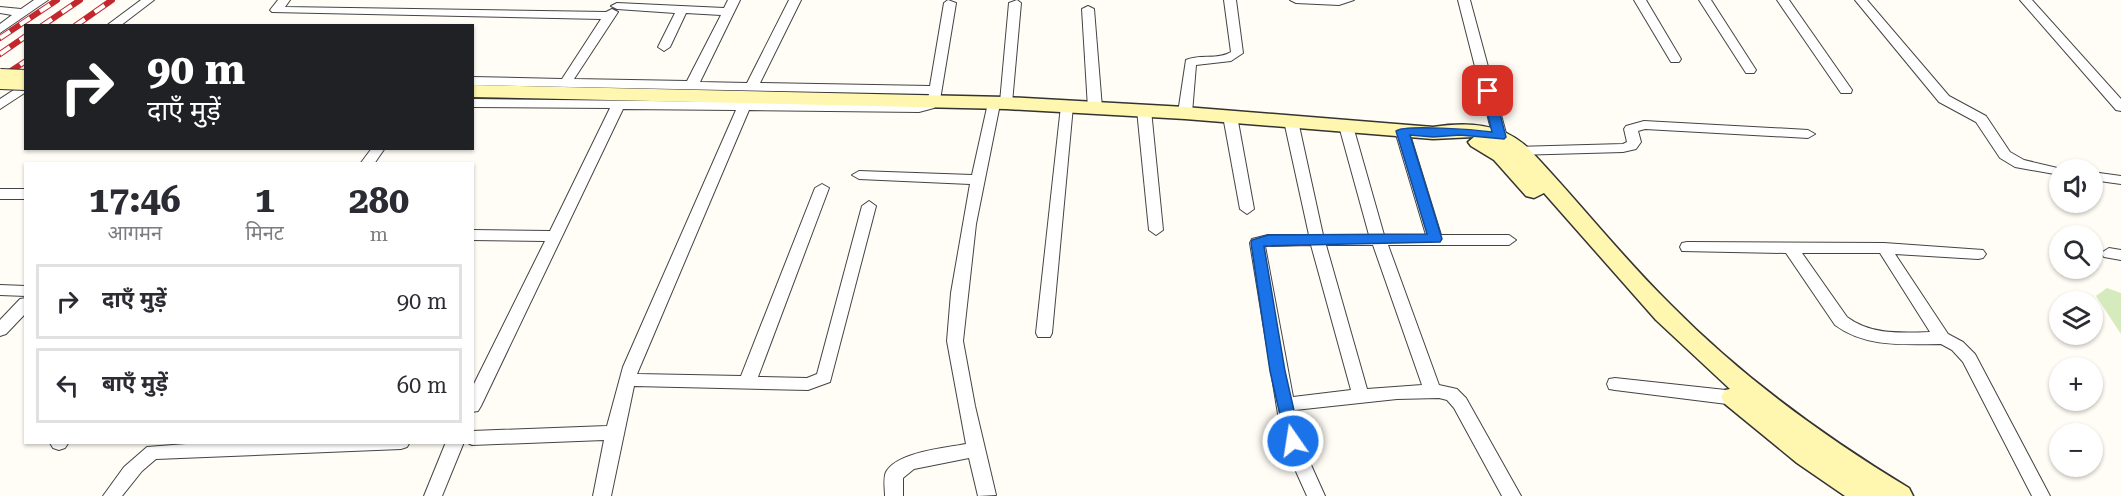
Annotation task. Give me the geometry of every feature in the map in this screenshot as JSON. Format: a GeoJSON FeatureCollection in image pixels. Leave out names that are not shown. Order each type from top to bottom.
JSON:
{"type":"FeatureCollection","features":[{"type":"Feature","properties":{"kind":"street"},"geometry":{"type":"LineString","coordinates":[[0,28],[42,0]]}},
{"type":"Feature","properties":{"kind":"street"},"geometry":{"type":"LineString","coordinates":[[115,24],[148,0]]}},
{"type":"Feature","properties":{"kind":"street"},"geometry":{"type":"LineString","coordinates":[[284,0],[276,10],[429,13],[616,7],[727,12]]}},
{"type":"Feature","properties":{"kind":"street"},"geometry":{"type":"LineString","coordinates":[[316,11],[327,0]]}},
{"type":"Feature","properties":{"kind":"street"},"geometry":{"type":"LineString","coordinates":[[429,13],[440,0]]}},
{"type":"Feature","properties":{"kind":"street"},"geometry":{"type":"LineString","coordinates":[[692,84],[734,0]]}},
{"type":"Feature","properties":{"kind":"street"},"geometry":{"type":"LineString","coordinates":[[752,86],[795,0]]}},
{"type":"Feature","properties":{"kind":"street"},"geometry":{"type":"LineString","coordinates":[[1185,112],[1190,63],[1198,60],[1229,58],[1237,53],[1230,0]]}},
{"type":"Feature","properties":{"kind":"street"},"geometry":{"type":"LineString","coordinates":[[1296,0],[1339,2],[1348,0]]}},
{"type":"Feature","properties":{"kind":"street"},"geometry":{"type":"LineString","coordinates":[[1464,0],[1505,147],[1647,314],[1735,398],[1799,449],[1866,496]]}},
{"type":"Feature","properties":{"kind":"street"},"geometry":{"type":"LineString","coordinates":[[1640,0],[1675,59]]}},
{"type":"Feature","properties":{"kind":"street"},"geometry":{"type":"LineString","coordinates":[[1705,0],[1750,70]]}},
{"type":"Feature","properties":{"kind":"street"},"geometry":{"type":"LineString","coordinates":[[1783,0],[1846,90]]}},
{"type":"Feature","properties":{"kind":"street"},"geometry":{"type":"LineString","coordinates":[[1861,0],[1944,99],[1981,119],[2005,155],[2020,164],[2049,169]]}},
{"type":"Feature","properties":{"kind":"street"},"geometry":{"type":"LineString","coordinates":[[2026,0],[2121,107]]}},
{"type":"Feature","properties":{"kind":"street"},"geometry":{"type":"LineString","coordinates":[[474,103],[908,109],[929,105],[935,95],[950,3]]}},
{"type":"Feature","properties":{"kind":"street"},"geometry":{"type":"LineString","coordinates":[[987,495],[958,366],[956,340],[959,293],[977,180],[1000,103],[1015,3]]}},
{"type":"Feature","properties":{"kind":"street"},"geometry":{"type":"LineString","coordinates":[[566,82],[616,7]]}},
{"type":"Feature","properties":{"kind":"street"},"geometry":{"type":"LineString","coordinates":[[1088,9],[1095,108]]}},
{"type":"Feature","properties":{"kind":"street"},"geometry":{"type":"LineString","coordinates":[[0,10],[23,13]]}},
{"type":"Feature","properties":{"kind":"street"},"geometry":{"type":"LineString","coordinates":[[664,47],[682,10]]}},
{"type":"Feature","properties":{"kind":"street"},"geometry":{"type":"LineString","coordinates":[[0,79],[24,80]]}},
{"type":"Feature","properties":{"kind":"street"},"geometry":{"type":"LineString","coordinates":[[474,81],[692,84],[935,95],[1000,103],[1185,112],[1433,133],[1447,139],[1505,147],[1623,148],[1631,146],[1634,142],[1632,129],[1644,125],[1808,134]]}},
{"type":"Feature","properties":{"kind":"street"},"geometry":{"type":"LineString","coordinates":[[5,101],[24,88]]}},
{"type":"Feature","properties":{"kind":"street"},"geometry":{"type":"LineString","coordinates":[[474,91],[897,99],[935,95]]}},
{"type":"Feature","properties":{"kind":"street"},"geometry":{"type":"LineString","coordinates":[[5,101],[24,97]]}},
{"type":"Feature","properties":{"kind":"street"},"geometry":{"type":"LineString","coordinates":[[474,402],[618,106]]}},
{"type":"Feature","properties":{"kind":"street"},"geometry":{"type":"LineString","coordinates":[[602,496],[613,433],[627,380],[644,334],[744,106]]}},
{"type":"Feature","properties":{"kind":"street"},"geometry":{"type":"LineString","coordinates":[[1044,333],[1068,106]]}},
{"type":"Feature","properties":{"kind":"street"},"geometry":{"type":"LineString","coordinates":[[1144,110],[1156,230]]}},
{"type":"Feature","properties":{"kind":"street"},"geometry":{"type":"LineString","coordinates":[[1230,116],[1247,209]]}},
{"type":"Feature","properties":{"kind":"street"},"geometry":{"type":"LineString","coordinates":[[1291,121],[1317,240],[1361,397]]}},
{"type":"Feature","properties":{"kind":"street"},"geometry":{"type":"LineString","coordinates":[[1346,126],[1365,203],[1402,299],[1433,391]]}},
{"type":"Feature","properties":{"kind":"street"},"geometry":{"type":"LineString","coordinates":[[1402,131],[1435,239]]}},
{"type":"Feature","properties":{"kind":"street"},"geometry":{"type":"LineString","coordinates":[[1505,147],[1718,365],[1837,458],[1899,496]]}},
{"type":"Feature","properties":{"kind":"street"},"geometry":{"type":"LineString","coordinates":[[859,175],[977,180]]}},
{"type":"Feature","properties":{"kind":"street"},"geometry":{"type":"LineString","coordinates":[[2103,178],[2121,180]]}},
{"type":"Feature","properties":{"kind":"street"},"geometry":{"type":"LineString","coordinates":[[747,382],[822,188]]}},
{"type":"Feature","properties":{"kind":"street"},"geometry":{"type":"LineString","coordinates":[[0,194],[24,194]]}},
{"type":"Feature","properties":{"kind":"street"},"geometry":{"type":"LineString","coordinates":[[627,380],[808,384],[824,378],[869,206]]}},
{"type":"Feature","properties":{"kind":"street"},"geometry":{"type":"LineString","coordinates":[[474,235],[555,236]]}},
{"type":"Feature","properties":{"kind":"street"},"geometry":{"type":"LineString","coordinates":[[1316,496],[1293,441],[1257,243],[1268,240],[1509,240]]}},
{"type":"Feature","properties":{"kind":"street"},"geometry":{"type":"LineString","coordinates":[[1688,247],[1884,248],[1978,254]]}},
{"type":"Feature","properties":{"kind":"street"},"geometry":{"type":"LineString","coordinates":[[1790,247],[1841,321],[1849,328],[1872,336],[1942,338],[1953,341],[1969,358],[2041,496]]}},
{"type":"Feature","properties":{"kind":"street"},"geometry":{"type":"LineString","coordinates":[[1884,248],[1942,338]]}},
{"type":"Feature","properties":{"kind":"street"},"geometry":{"type":"LineString","coordinates":[[0,290],[24,291]]}},
{"type":"Feature","properties":{"kind":"street"},"geometry":{"type":"LineString","coordinates":[[0,330],[24,305]]}},
{"type":"Feature","properties":{"kind":"street"},"geometry":{"type":"LineString","coordinates":[[1615,384],[1735,398]]}},
{"type":"Feature","properties":{"kind":"street"},"geometry":{"type":"LineString","coordinates":[[1285,405],[1433,391],[1452,394],[1460,403],[1512,496]]}},
{"type":"Feature","properties":{"kind":"street"},"geometry":{"type":"LineString","coordinates":[[474,438],[613,433]]}},
{"type":"Feature","properties":{"kind":"street"},"geometry":{"type":"LineString","coordinates":[[112,496],[135,466],[143,458],[153,453],[357,444]]}},
{"type":"Feature","properties":{"kind":"street"},"geometry":{"type":"LineString","coordinates":[[433,496],[454,444]]}},
{"type":"Feature","properties":{"kind":"street"},"geometry":{"type":"LineString","coordinates":[[894,496],[894,475],[899,469],[909,464],[976,449]]}},
{"type":"Feature","properties":{"kind":"green space"},"geometry":{"type":"Polygon","coordinates":[[[2107,288],[2121,293],[2121,334],[2103,307],[2103,291],[2107,288]]]}},
{"type":"Feature","properties":{"kind":"railway"},"geometry":{"type":"LineString","coordinates":[[0,38],[57,0]]}},
{"type":"Feature","properties":{"kind":"railway"},"geometry":{"type":"LineString","coordinates":[[45,24],[80,0]]}},
{"type":"Feature","properties":{"kind":"railway"},"geometry":{"type":"LineString","coordinates":[[78,24],[112,0]]}},
{"type":"Feature","properties":{"kind":"railway"},"geometry":{"type":"LineString","coordinates":[[0,54],[24,37]]}},
{"type":"Feature","properties":{"kind":"railway"},"geometry":{"type":"LineString","coordinates":[[0,78],[24,62]]}},
{"type":"Feature","properties":{"kind":"route"},"geometry":{"type":"LineString","coordinates":[[1293,441],[1278,371],[1257,243],[1261,240],[1435,239],[1402,131],[1433,133],[1450,130],[1500,137],[1488,91]]}}]}
